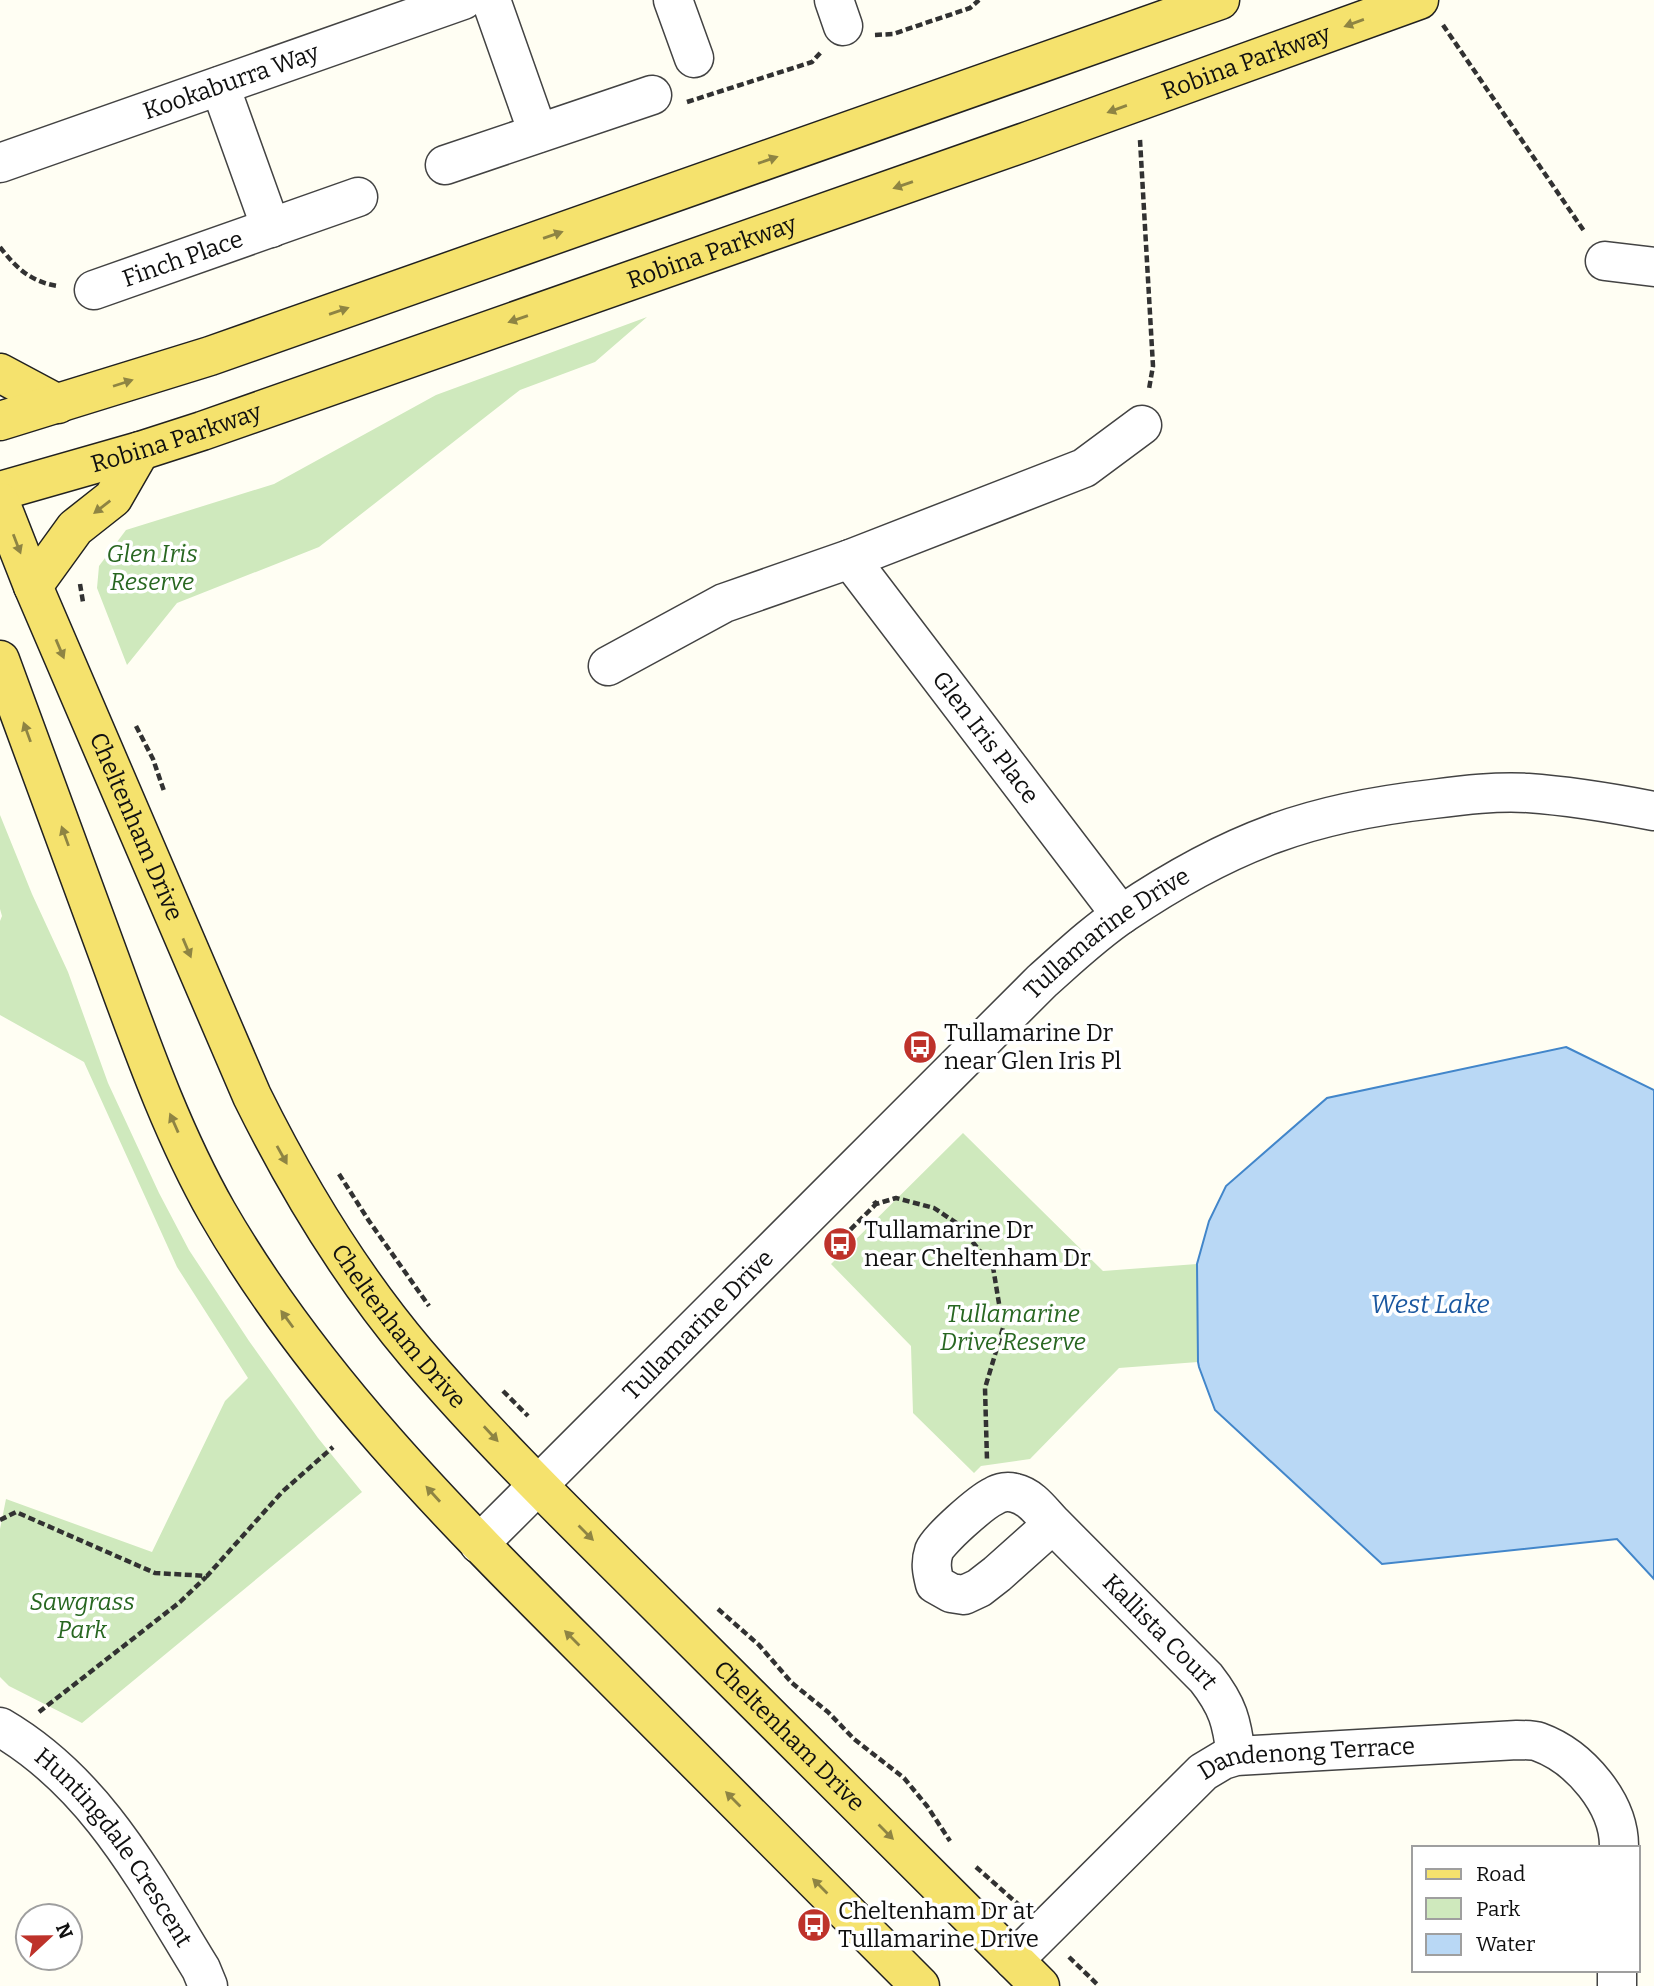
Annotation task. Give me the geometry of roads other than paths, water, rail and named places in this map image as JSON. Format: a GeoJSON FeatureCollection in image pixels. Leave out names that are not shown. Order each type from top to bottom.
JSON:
{"type":"FeatureCollection","features":[{"type":"Feature","properties":{"kind":"main road"},"geometry":{"type":"LineString","coordinates":[[0,421],[223,351],[1220,0]]}},
{"type":"Feature","properties":{"kind":"main road","name":"Robina Parkway"},"geometry":{"type":"LineString","coordinates":[[0,491],[141,451],[1138,101],[1430,11]]}},
{"type":"Feature","properties":{"kind":"main road"},"geometry":{"type":"LineString","coordinates":[[0,373],[58,404]]}},
{"type":"Feature","properties":{"kind":"main road"},"geometry":{"type":"LineString","coordinates":[[33,586],[75,528],[113,498],[141,451]]}},
{"type":"Feature","properties":{"kind":"main road","name":"Cheltenham Drive"},"geometry":{"type":"LineString","coordinates":[[0,502],[33,586],[252,1096],[280,1153],[349,1265],[416,1353],[538,1484],[1027,1973]]}},
{"type":"Feature","properties":{"kind":"main road"},"geometry":{"type":"LineString","coordinates":[[0,660],[160,1090],[216,1210],[256,1276],[353,1405],[479,1544],[920,1986]]}},
{"type":"Feature","properties":{"kind":"street","name":"Kookaburra Way"},"geometry":{"type":"LineString","coordinates":[[0,163],[463,0]]}},
{"type":"Feature","properties":{"kind":"street"},"geometry":{"type":"LineString","coordinates":[[491,0],[538,133]]}},
{"type":"Feature","properties":{"kind":"street"},"geometry":{"type":"LineString","coordinates":[[673,0],[694,58]]}},
{"type":"Feature","properties":{"kind":"street","name":"Finch Place"},"geometry":{"type":"LineString","coordinates":[[220,86],[271,228]]}},
{"type":"Feature","properties":{"kind":"street"},"geometry":{"type":"LineString","coordinates":[[445,166],[652,95]]}},
{"type":"Feature","properties":{"kind":"street","name":"Finch Place"},"geometry":{"type":"LineString","coordinates":[[93,290],[358,197]]}},
{"type":"Feature","properties":{"kind":"street"},"geometry":{"type":"LineString","coordinates":[[1605,261],[1654,267]]}},
{"type":"Feature","properties":{"kind":"street"},"geometry":{"type":"LineString","coordinates":[[608,666],[724,603],[850,559],[1084,468],[1142,425]]}},
{"type":"Feature","properties":{"kind":"street","name":"Glen Iris Place"},"geometry":{"type":"LineString","coordinates":[[850,559],[1121,915]]}},
{"type":"Feature","properties":{"kind":"street","name":"Tullamarine Drive"},"geometry":{"type":"LineString","coordinates":[[479,1544],[1042,981],[1121,915],[1174,881],[1273,834],[1381,805],[1455,796],[1525,793],[1595,799],[1654,811]]}},
{"type":"Feature","properties":{"kind":"street","name":"Kallista Court"},"geometry":{"type":"LineString","coordinates":[[1053,1524],[979,1588],[964,1595],[951,1593],[935,1584],[931,1566],[934,1549],[945,1536],[994,1496],[1006,1492],[1029,1499],[1206,1678],[1222,1698],[1230,1718],[1236,1756]]}},
{"type":"Feature","properties":{"kind":"street","name":"Huntingdale Crescent"},"geometry":{"type":"LineString","coordinates":[[6,1730],[43,1757],[73,1784],[106,1820],[134,1859],[201,1969],[208,1986]]}},
{"type":"Feature","properties":{"kind":"street","name":"Dandenong Terrace"},"geometry":{"type":"LineString","coordinates":[[1027,1973],[1203,1772],[1223,1759],[1236,1756],[1517,1740],[1538,1742],[1571,1762],[1608,1801],[1616,1821],[1619,1846]]}},
{"type":"Feature","properties":{"kind":"water","name":"West Lake"},"geometry":{"type":"Polygon","coordinates":[[[1566,1047],[1654,1090],[1654,1579],[1617,1539],[1382,1564],[1215,1410],[1198,1362],[1197,1264],[1209,1221],[1226,1186],[1327,1098],[1566,1047]]]}},
{"type":"Feature","properties":{"kind":"place","name":"Tullamarine Dr near Glen Iris Pl"},"geometry":{"type":"Point","coordinates":[920,1047]}},
{"type":"Feature","properties":{"kind":"place","name":"Tullamarine Dr near Cheltenham Dr"},"geometry":{"type":"Point","coordinates":[840,1244]}},
{"type":"Feature","properties":{"kind":"place","name":"Cheltenham Dr at Tullamarine Drive"},"geometry":{"type":"Point","coordinates":[814,1925]}},
{"type":"Feature","properties":{"kind":"park label","name":"Glen Iris Reserve"},"geometry":{"type":"Point","coordinates":[152,568]}},
{"type":"Feature","properties":{"kind":"park label","name":"Tullamarine Drive Reserve"},"geometry":{"type":"Point","coordinates":[1013,1328]}},
{"type":"Feature","properties":{"kind":"park label","name":"Sawgrass Park"},"geometry":{"type":"Point","coordinates":[82,1616]}}]}
